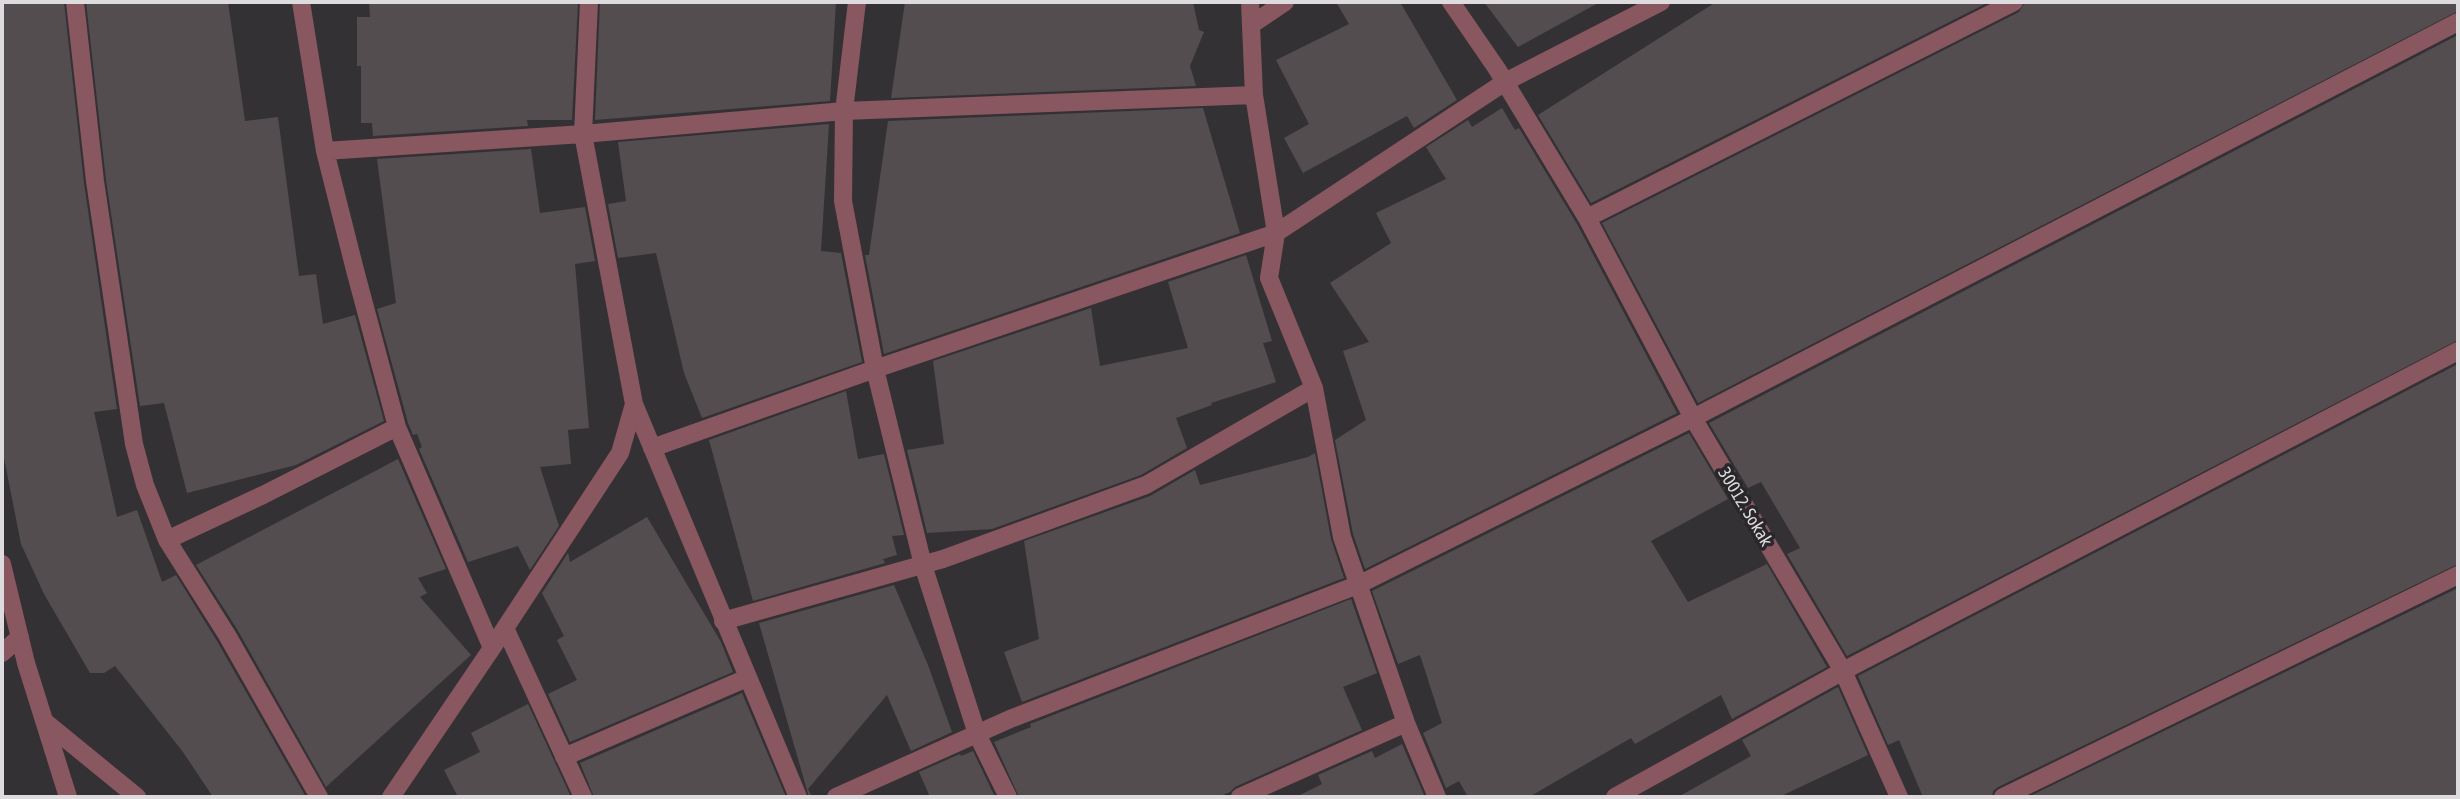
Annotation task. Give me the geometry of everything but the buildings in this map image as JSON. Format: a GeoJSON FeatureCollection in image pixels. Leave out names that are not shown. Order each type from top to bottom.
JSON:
{"type":"FeatureCollection","features":[{"type":"Feature","properties":{"kind":"street"},"geometry":{"type":"LineString","coordinates":[[75,2],[95,181],[134,444],[145,485],[167,540],[234,645],[319,797]]}},
{"type":"Feature","properties":{"kind":"street"},"geometry":{"type":"LineString","coordinates":[[301,2],[325,150],[397,426],[492,648]]}},
{"type":"Feature","properties":{"kind":"street"},"geometry":{"type":"LineString","coordinates":[[589,2],[583,134],[634,404],[798,797]]}},
{"type":"Feature","properties":{"kind":"street"},"geometry":{"type":"LineString","coordinates":[[857,2],[844,111],[844,201],[876,369],[923,565],[977,734],[1008,797]]}},
{"type":"Feature","properties":{"kind":"street"},"geometry":{"type":"LineString","coordinates":[[1250,2],[1254,95],[1276,233],[1269,278],[1314,388],[1342,537],[1406,723],[1437,797]]}},
{"type":"Feature","properties":{"kind":"street"},"geometry":{"type":"LineString","coordinates":[[1251,24],[1285,2]]}},
{"type":"Feature","properties":{"kind":"street","name":"30012. Sokak"},"geometry":{"type":"LineString","coordinates":[[1451,2],[1505,82],[1587,218],[1693,418],[1843,671],[1899,797]]}},
{"type":"Feature","properties":{"kind":"street"},"geometry":{"type":"LineString","coordinates":[[652,448],[1276,233],[1505,82],[1661,2]]}},
{"type":"Feature","properties":{"kind":"street"},"geometry":{"type":"LineString","coordinates":[[1587,218],[2014,2]]}},
{"type":"Feature","properties":{"kind":"street"},"geometry":{"type":"LineString","coordinates":[[836,797],[1010,719],[1360,584],[1693,418],[2458,22]]}},
{"type":"Feature","properties":{"kind":"street"},"geometry":{"type":"LineString","coordinates":[[325,150],[583,134],[844,111],[1254,95]]}},
{"type":"Feature","properties":{"kind":"street"},"geometry":{"type":"LineString","coordinates":[[1615,797],[1843,671],[2458,351]]}},
{"type":"Feature","properties":{"kind":"street"},"geometry":{"type":"LineString","coordinates":[[723,621],[923,565],[1146,485],[1314,388]]}},
{"type":"Feature","properties":{"kind":"street"},"geometry":{"type":"LineString","coordinates":[[391,797],[620,453],[634,404]]}},
{"type":"Feature","properties":{"kind":"street"},"geometry":{"type":"LineString","coordinates":[[167,540],[263,495],[397,426]]}},
{"type":"Feature","properties":{"kind":"street"},"geometry":{"type":"LineString","coordinates":[[2,564],[20,637],[68,797]]}},
{"type":"Feature","properties":{"kind":"street"},"geometry":{"type":"LineString","coordinates":[[2003,797],[2458,575]]}},
{"type":"Feature","properties":{"kind":"street"},"geometry":{"type":"LineString","coordinates":[[505,628],[583,797]]}},
{"type":"Feature","properties":{"kind":"street"},"geometry":{"type":"LineString","coordinates":[[2,653],[20,637]]}},
{"type":"Feature","properties":{"kind":"street"},"geometry":{"type":"LineString","coordinates":[[564,758],[747,678]]}},
{"type":"Feature","properties":{"kind":"street"},"geometry":{"type":"LineString","coordinates":[[44,720],[137,797]]}},
{"type":"Feature","properties":{"kind":"street"},"geometry":{"type":"LineString","coordinates":[[1240,797],[1406,723]]}}]}
